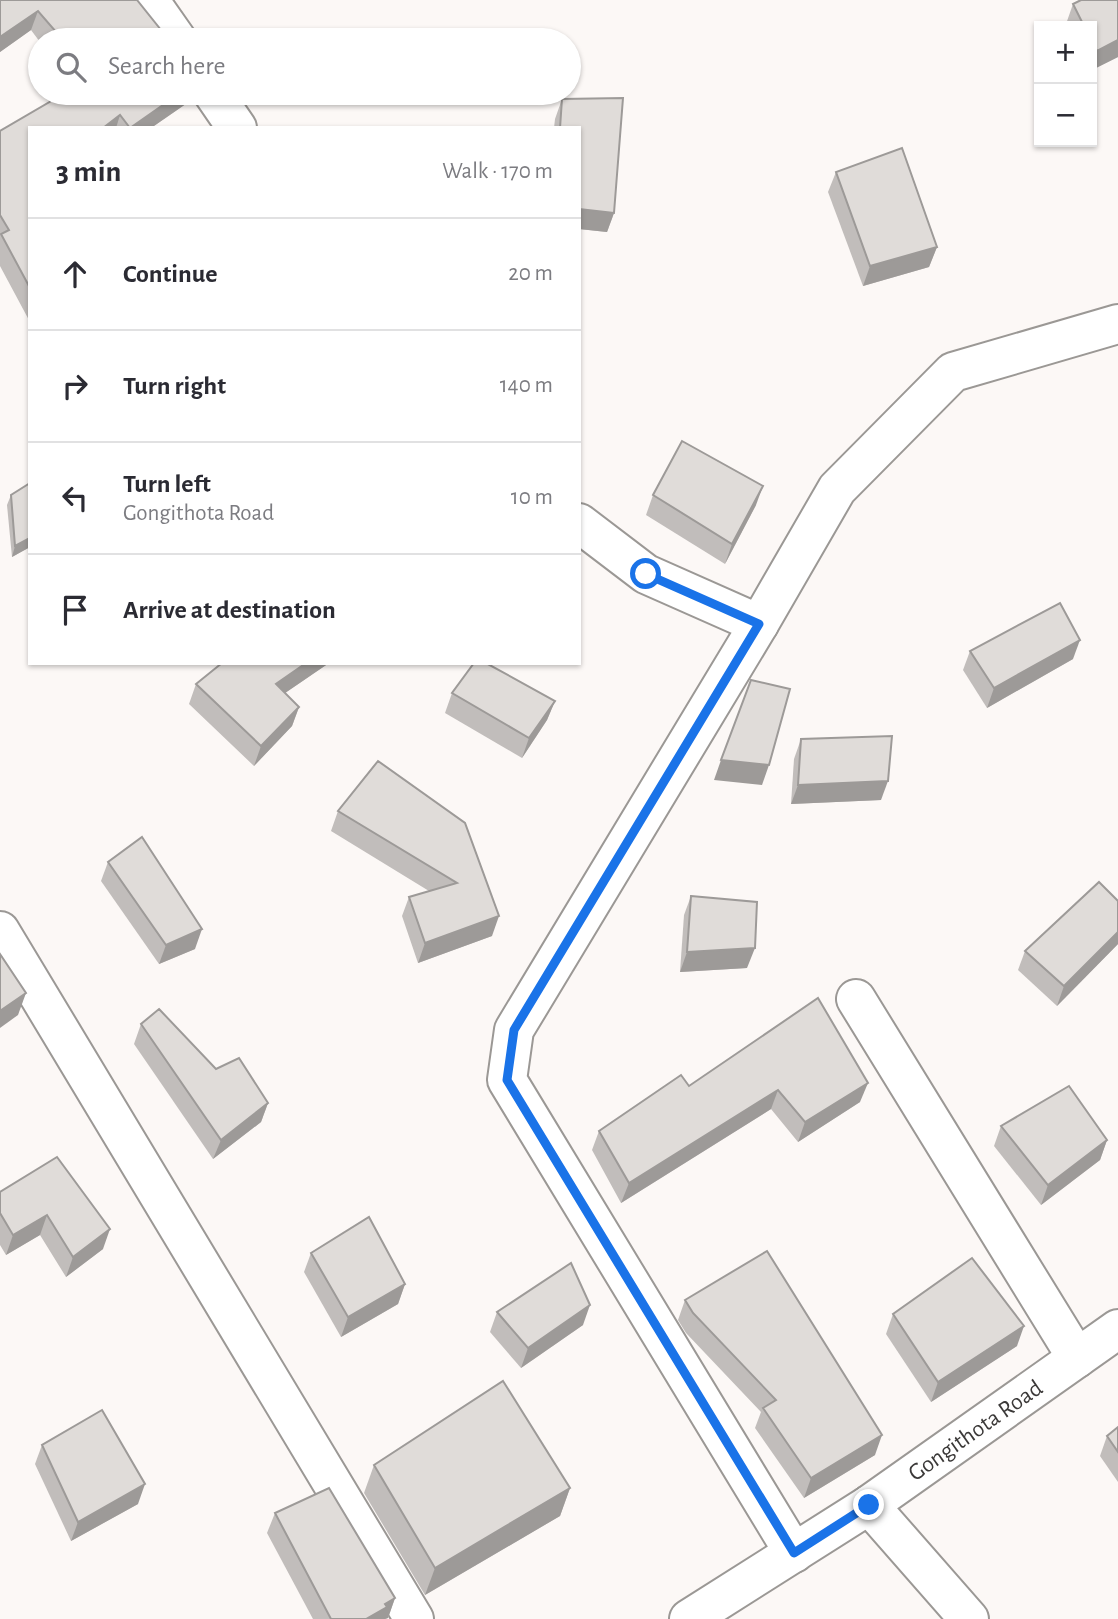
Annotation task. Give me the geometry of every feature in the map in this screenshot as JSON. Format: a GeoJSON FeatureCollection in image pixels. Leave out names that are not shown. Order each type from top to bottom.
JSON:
{"type":"FeatureCollection","features":[{"type":"Feature","properties":{"kind":"street"},"geometry":{"type":"LineString","coordinates":[[149,0],[169,28]]}},
{"type":"Feature","properties":{"kind":"street"},"geometry":{"type":"LineString","coordinates":[[221,105],[236,126]]}},
{"type":"Feature","properties":{"kind":"street"},"geometry":{"type":"LineString","coordinates":[[794,1553],[507,1080],[514,1030],[759,624],[837,489],[953,372],[1118,324]]}},
{"type":"Feature","properties":{"kind":"street"},"geometry":{"type":"LineString","coordinates":[[581,525],[646,574],[759,624]]}},
{"type":"Feature","properties":{"kind":"street"},"geometry":{"type":"LineString","coordinates":[[0,931],[414,1619]]}},
{"type":"Feature","properties":{"kind":"street"},"geometry":{"type":"LineString","coordinates":[[856,999],[1077,1358]]}},
{"type":"Feature","properties":{"kind":"street","name":"Gongithota Road"},"geometry":{"type":"LineString","coordinates":[[689,1619],[869,1505],[1118,1329]]}},
{"type":"Feature","properties":{"kind":"street"},"geometry":{"type":"LineString","coordinates":[[869,1505],[970,1619]]}},
{"type":"Feature","properties":{"kind":"building"},"geometry":{"type":"Polygon","coordinates":[[[0,0],[137,0],[159,28],[53,28],[38,11],[0,37],[0,0]]]}},
{"type":"Feature","properties":{"kind":"building"},"geometry":{"type":"Polygon","coordinates":[[[1081,0],[1118,0],[1118,40],[1097,51],[1097,21],[1082,21],[1073,4],[1081,0]]]}},
{"type":"Feature","properties":{"kind":"building"},"geometry":{"type":"Polygon","coordinates":[[[623,98],[614,213],[581,209],[581,126],[560,126],[562,105],[581,105],[581,99],[623,98]]]}},
{"type":"Feature","properties":{"kind":"building"},"geometry":{"type":"Polygon","coordinates":[[[44,105],[163,105],[133,126],[128,126],[120,115],[106,126],[28,126],[28,284],[1,234],[9,230],[0,215],[0,131],[44,105]]]}},
{"type":"Feature","properties":{"kind":"building"},"geometry":{"type":"Polygon","coordinates":[[[902,148],[937,247],[870,266],[836,172],[902,148]]]}},
{"type":"Feature","properties":{"kind":"building"},"geometry":{"type":"Polygon","coordinates":[[[682,441],[763,486],[732,544],[653,495],[682,441]]]}},
{"type":"Feature","properties":{"kind":"building"},"geometry":{"type":"Polygon","coordinates":[[[28,484],[28,539],[15,546],[11,495],[28,484]]]}},
{"type":"Feature","properties":{"kind":"building"},"geometry":{"type":"Polygon","coordinates":[[[1060,603],[1080,640],[994,688],[970,651],[1060,603]]]}},
{"type":"Feature","properties":{"kind":"building"},"geometry":{"type":"Polygon","coordinates":[[[220,665],[303,665],[276,684],[299,707],[261,746],[196,684],[220,665]]]}},
{"type":"Feature","properties":{"kind":"building"},"geometry":{"type":"Polygon","coordinates":[[[473,665],[490,665],[555,701],[529,738],[452,693],[473,665]]]}},
{"type":"Feature","properties":{"kind":"building"},"geometry":{"type":"Polygon","coordinates":[[[751,680],[790,689],[769,765],[721,760],[751,680]]]}},
{"type":"Feature","properties":{"kind":"building"},"geometry":{"type":"Polygon","coordinates":[[[892,736],[888,781],[798,785],[801,739],[892,736]]]}},
{"type":"Feature","properties":{"kind":"building"},"geometry":{"type":"Polygon","coordinates":[[[378,761],[465,823],[499,916],[425,943],[409,897],[457,883],[338,811],[378,761]]]}},
{"type":"Feature","properties":{"kind":"building"},"geometry":{"type":"Polygon","coordinates":[[[142,837],[202,929],[166,945],[108,862],[142,837]]]}},
{"type":"Feature","properties":{"kind":"building"},"geometry":{"type":"Polygon","coordinates":[[[1099,882],[1118,901],[1118,932],[1064,986],[1025,951],[1099,882]]]}},
{"type":"Feature","properties":{"kind":"building"},"geometry":{"type":"Polygon","coordinates":[[[691,896],[757,902],[755,948],[687,952],[691,896]]]}},
{"type":"Feature","properties":{"kind":"building"},"geometry":{"type":"Polygon","coordinates":[[[0,954],[26,993],[0,1011],[0,954]]]}},
{"type":"Feature","properties":{"kind":"building"},"geometry":{"type":"Polygon","coordinates":[[[818,998],[868,1083],[805,1122],[778,1090],[629,1183],[599,1131],[681,1075],[689,1086],[818,998]]]}},
{"type":"Feature","properties":{"kind":"building"},"geometry":{"type":"Polygon","coordinates":[[[159,1009],[216,1069],[239,1058],[268,1103],[221,1140],[141,1024],[159,1009]]]}},
{"type":"Feature","properties":{"kind":"building"},"geometry":{"type":"Polygon","coordinates":[[[1069,1086],[1107,1140],[1048,1185],[1001,1126],[1069,1086]]]}},
{"type":"Feature","properties":{"kind":"building"},"geometry":{"type":"Polygon","coordinates":[[[57,1157],[110,1229],[73,1257],[47,1215],[13,1235],[0,1213],[0,1192],[57,1157]]]}},
{"type":"Feature","properties":{"kind":"building"},"geometry":{"type":"Polygon","coordinates":[[[369,1217],[405,1284],[348,1317],[311,1253],[369,1217]]]}},
{"type":"Feature","properties":{"kind":"building"},"geometry":{"type":"Polygon","coordinates":[[[767,1251],[882,1435],[811,1478],[763,1408],[776,1400],[693,1313],[685,1300],[767,1251]]]}},
{"type":"Feature","properties":{"kind":"building"},"geometry":{"type":"Polygon","coordinates":[[[972,1258],[1024,1326],[938,1382],[893,1314],[972,1258]]]}},
{"type":"Feature","properties":{"kind":"building"},"geometry":{"type":"Polygon","coordinates":[[[571,1263],[590,1305],[528,1348],[497,1312],[571,1263]]]}},
{"type":"Feature","properties":{"kind":"building"},"geometry":{"type":"Polygon","coordinates":[[[503,1381],[570,1488],[435,1568],[374,1465],[503,1381]]]}},
{"type":"Feature","properties":{"kind":"building"},"geometry":{"type":"Polygon","coordinates":[[[102,1410],[145,1484],[78,1522],[42,1445],[102,1410]]]}},
{"type":"Feature","properties":{"kind":"building"},"geometry":{"type":"Polygon","coordinates":[[[1118,1427],[1118,1452],[1107,1436],[1118,1427]]]}},
{"type":"Feature","properties":{"kind":"building"},"geometry":{"type":"Polygon","coordinates":[[[329,1488],[395,1598],[385,1604],[387,1607],[366,1619],[331,1619],[275,1513],[329,1488]]]}},
{"type":"Feature","properties":{"kind":"route"},"geometry":{"type":"LineString","coordinates":[[646,574],[759,624],[514,1030],[507,1080],[794,1553],[869,1505]]}}]}
